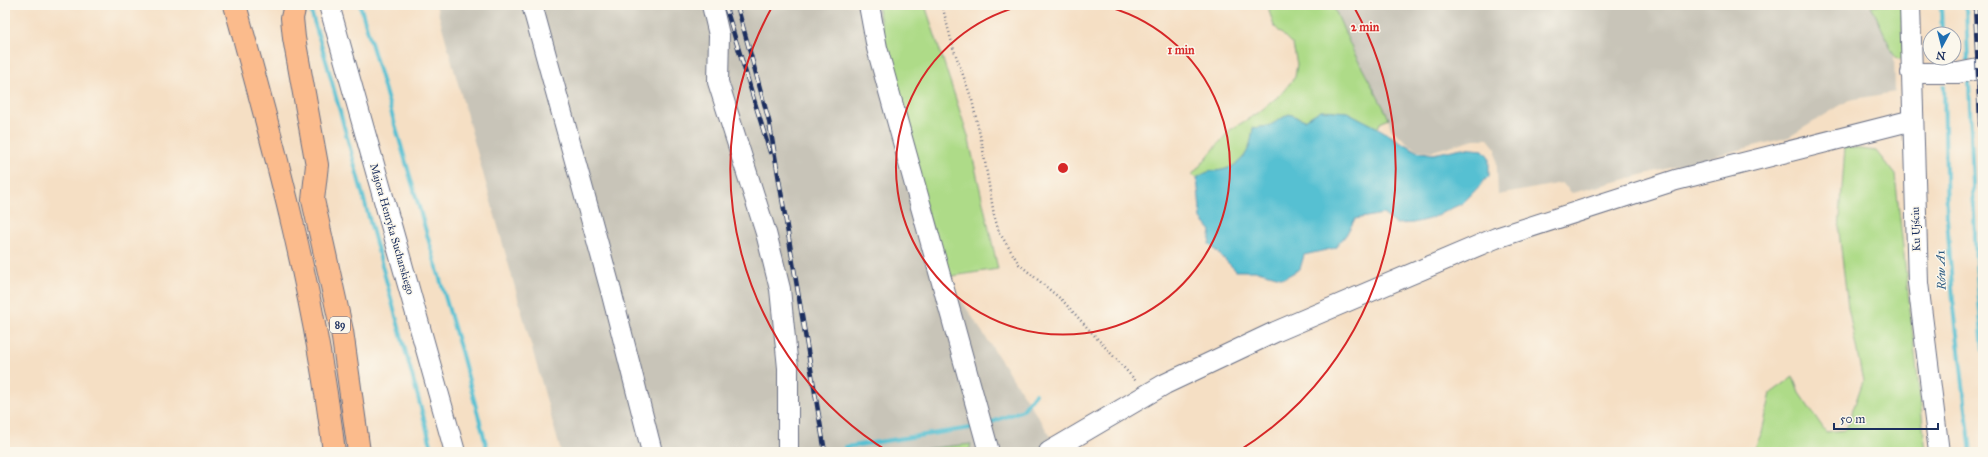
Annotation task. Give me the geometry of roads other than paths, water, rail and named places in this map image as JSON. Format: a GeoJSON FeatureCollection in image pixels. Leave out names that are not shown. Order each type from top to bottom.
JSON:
{"type":"FeatureCollection","features":[{"type":"Feature","properties":{"kind":"highway","name":"89"},"geometry":{"type":"LineString","coordinates":[[235,5],[298,244],[316,327],[334,452]]}},
{"type":"Feature","properties":{"kind":"highway","name":"89"},"geometry":{"type":"LineString","coordinates":[[295,5],[292,18],[294,38],[317,165],[313,200],[342,331],[359,452]]}},
{"type":"Feature","properties":{"kind":"street","name":"Majora Henryka Sucharskiego"},"geometry":{"type":"LineString","coordinates":[[329,5],[455,452]]}},
{"type":"Feature","properties":{"kind":"street"},"geometry":{"type":"LineString","coordinates":[[532,5],[611,291],[652,452]]}},
{"type":"Feature","properties":{"kind":"street"},"geometry":{"type":"LineString","coordinates":[[712,5],[719,35],[718,82],[764,225],[780,289],[788,368],[788,452]]}},
{"type":"Feature","properties":{"kind":"street"},"geometry":{"type":"LineString","coordinates":[[869,5],[877,48],[989,452]]}},
{"type":"Feature","properties":{"kind":"street","name":"Ku Ujściu"},"geometry":{"type":"LineString","coordinates":[[1910,5],[1919,291],[1939,452]]}},
{"type":"Feature","properties":{"kind":"street"},"geometry":{"type":"LineString","coordinates":[[1911,73],[1958,73],[1983,68]]}},
{"type":"Feature","properties":{"kind":"street"},"geometry":{"type":"LineString","coordinates":[[1054,451],[1147,394],[1275,332],[1496,238],[1676,180],[1913,120]]}},
{"type":"Feature","properties":{"kind":"water"},"geometry":{"type":"Polygon","coordinates":[[[1321,110],[1347,112],[1378,128],[1416,151],[1433,154],[1462,148],[1483,150],[1489,157],[1489,176],[1463,203],[1429,219],[1413,223],[1396,224],[1383,214],[1355,219],[1346,235],[1335,248],[1304,255],[1300,269],[1284,278],[1258,271],[1236,271],[1209,244],[1211,231],[1201,219],[1197,178],[1209,172],[1226,169],[1233,166],[1243,158],[1251,141],[1253,128],[1269,126],[1289,114],[1305,120],[1321,110]]]}},
{"type":"Feature","properties":{"kind":"waterway"},"geometry":{"type":"LineString","coordinates":[[309,5],[327,64],[433,452]]}},
{"type":"Feature","properties":{"kind":"waterway"},"geometry":{"type":"LineString","coordinates":[[360,5],[461,351],[488,452]]}},
{"type":"Feature","properties":{"kind":"waterway","name":"Rów A1"},"geometry":{"type":"LineString","coordinates":[[1941,5],[1942,26]]}},
{"type":"Feature","properties":{"kind":"waterway"},"geometry":{"type":"LineString","coordinates":[[1966,5],[1968,60]]}},
{"type":"Feature","properties":{"kind":"waterway"},"geometry":{"type":"LineString","coordinates":[[1969,83],[1976,263],[1983,350]]}},
{"type":"Feature","properties":{"kind":"waterway","name":"Rów A1"},"geometry":{"type":"LineString","coordinates":[[1944,87],[1947,218],[1953,300],[1971,452]]}},
{"type":"Feature","properties":{"kind":"waterway"},"geometry":{"type":"LineString","coordinates":[[987,424],[1023,410],[1035,394]]}},
{"type":"Feature","properties":{"kind":"waterway"},"geometry":{"type":"LineString","coordinates":[[845,447],[977,427]]}},
{"type":"Feature","properties":{"kind":"waterway"},"geometry":{"type":"LineString","coordinates":[[768,452],[775,451]]}},
{"type":"Feature","properties":{"kind":"railway"},"geometry":{"type":"LineString","coordinates":[[725,5],[770,152]]}},
{"type":"Feature","properties":{"kind":"railway"},"geometry":{"type":"LineString","coordinates":[[737,5],[769,121],[825,452]]}},
{"type":"Feature","properties":{"kind":"railway"},"geometry":{"type":"LineString","coordinates":[[1975,5],[1983,191]]}}]}
